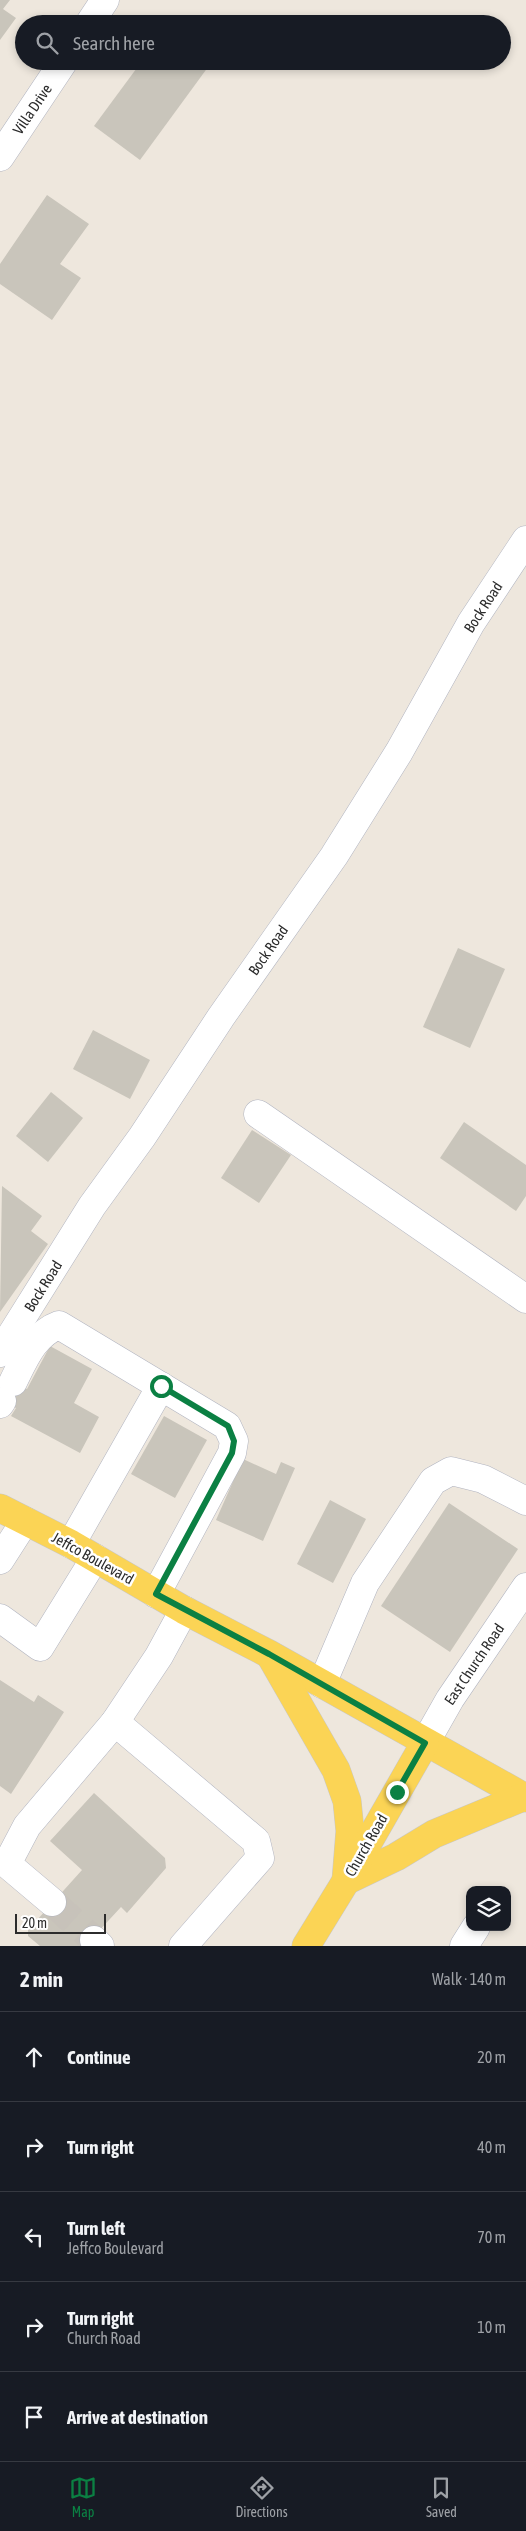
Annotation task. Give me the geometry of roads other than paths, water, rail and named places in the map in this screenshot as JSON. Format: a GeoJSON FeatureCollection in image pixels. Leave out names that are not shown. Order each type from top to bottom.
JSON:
{"type":"FeatureCollection","features":[{"type":"Feature","properties":{"kind":"main road","name":"Jeffco Boulevard"},"geometry":{"type":"LineString","coordinates":[[0,1508],[24,1522],[71,1544],[184,1610],[269,1654],[524,1798]]}},
{"type":"Feature","properties":{"kind":"main road"},"geometry":{"type":"LineString","coordinates":[[269,1654],[336,1770],[347,1801],[350,1832],[346,1881]]}},
{"type":"Feature","properties":{"kind":"main road","name":"Church Road"},"geometry":{"type":"LineString","coordinates":[[306,1946],[346,1881],[425,1743]]}},
{"type":"Feature","properties":{"kind":"main road"},"geometry":{"type":"LineString","coordinates":[[346,1881],[396,1857],[434,1834],[524,1798]]}},
{"type":"Feature","properties":{"kind":"street"},"geometry":{"type":"LineString","coordinates":[[96,15],[106,0]]}},
{"type":"Feature","properties":{"kind":"street","name":"Villa Drive"},"geometry":{"type":"LineString","coordinates":[[0,157],[58,70]]}},
{"type":"Feature","properties":{"kind":"street","name":"Bock Road"},"geometry":{"type":"LineString","coordinates":[[0,1353],[92,1206],[334,856],[399,752],[471,623],[526,540]]}},
{"type":"Feature","properties":{"kind":"street"},"geometry":{"type":"LineString","coordinates":[[258,1114],[526,1299]]}},
{"type":"Feature","properties":{"kind":"street"},"geometry":{"type":"LineString","coordinates":[[5,1395],[31,1347],[49,1330],[59,1325],[228,1426],[234,1441],[232,1453],[156,1594]]}},
{"type":"Feature","properties":{"kind":"street"},"geometry":{"type":"LineString","coordinates":[[71,1544],[161,1386]]}},
{"type":"Feature","properties":{"kind":"street"},"geometry":{"type":"LineString","coordinates":[[322,1684],[365,1583],[433,1481],[451,1471],[482,1479],[526,1502]]}},
{"type":"Feature","properties":{"kind":"street"},"geometry":{"type":"LineString","coordinates":[[0,1560],[24,1522]]}},
{"type":"Feature","properties":{"kind":"street"},"geometry":{"type":"LineString","coordinates":[[0,1618],[40,1646],[95,1558]]}},
{"type":"Feature","properties":{"kind":"street","name":"East Church Road"},"geometry":{"type":"LineString","coordinates":[[425,1743],[450,1699],[526,1588]]}},
{"type":"Feature","properties":{"kind":"street"},"geometry":{"type":"LineString","coordinates":[[52,1902],[4,1869],[27,1826],[115,1722],[159,1656],[184,1610]]}},
{"type":"Feature","properties":{"kind":"street"},"geometry":{"type":"LineString","coordinates":[[115,1722],[256,1841],[260,1858],[183,1946]]}},
{"type":"Feature","properties":{"kind":"street"},"geometry":{"type":"LineString","coordinates":[[464,1946],[473,1931]]}},
{"type":"Feature","properties":{"kind":"tunnel"},"geometry":{"type":"LineString","coordinates":[[52,1902],[94,1940]]}}]}
